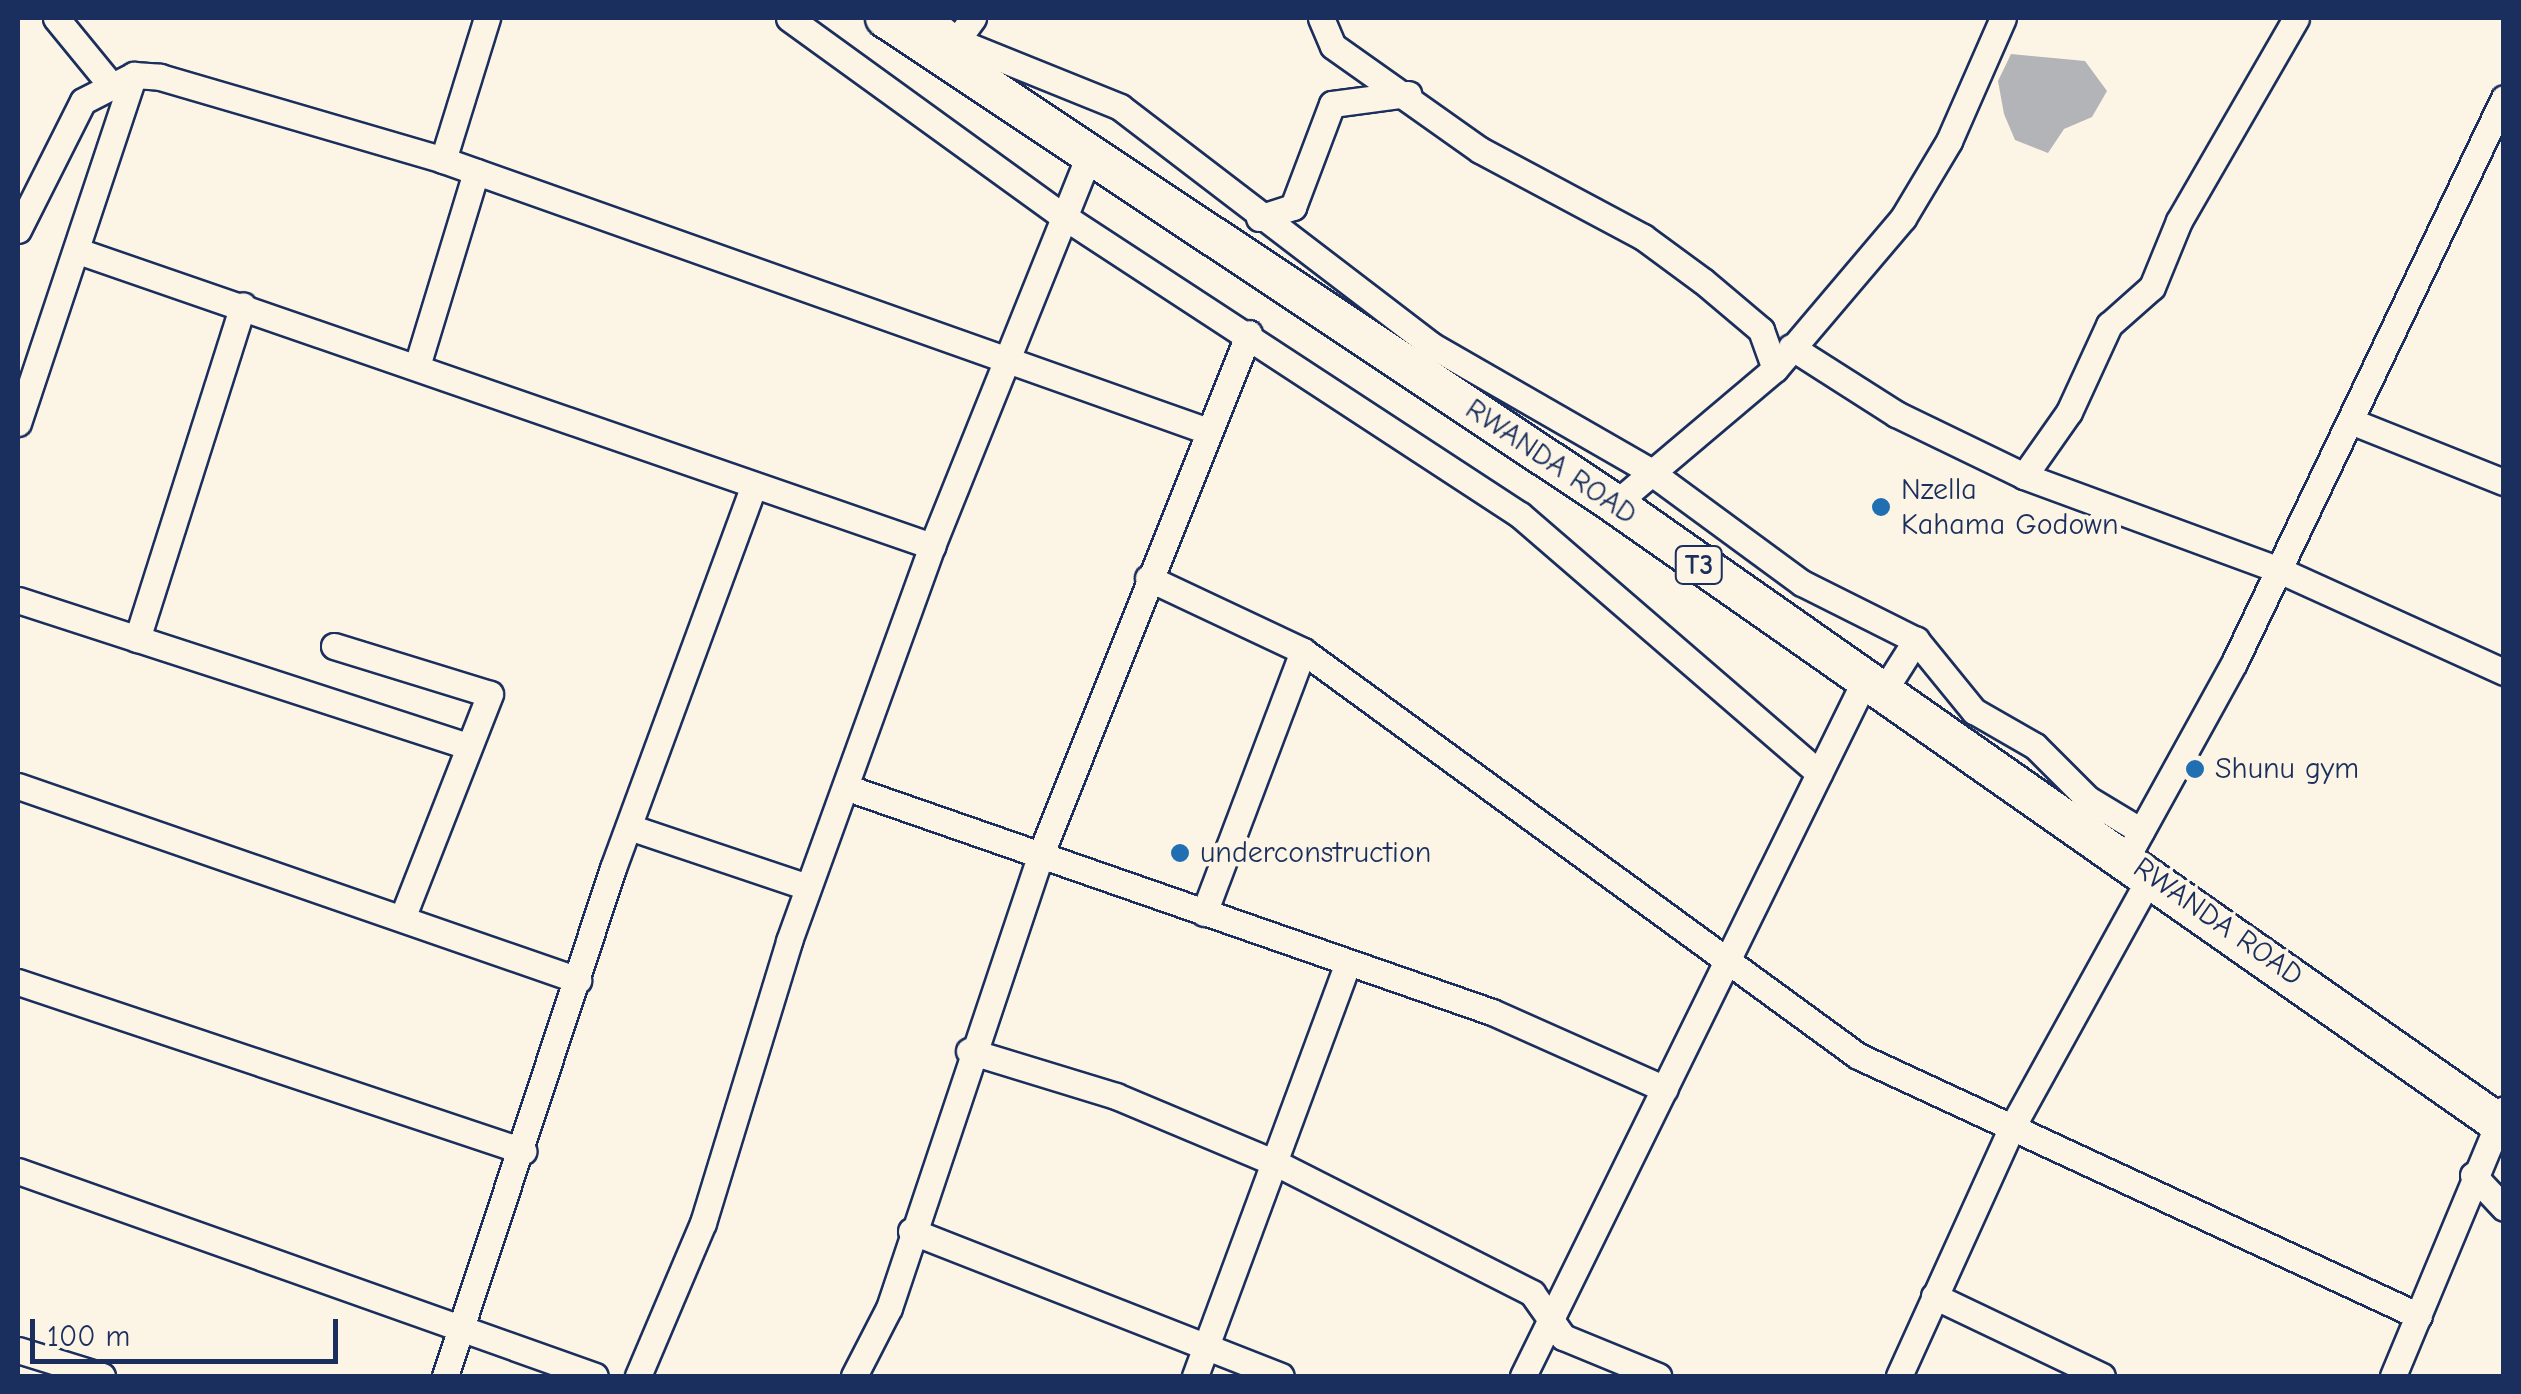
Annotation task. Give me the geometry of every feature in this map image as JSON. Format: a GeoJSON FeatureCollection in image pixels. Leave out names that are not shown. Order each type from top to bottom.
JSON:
{"type":"FeatureCollection","features":[{"type":"Feature","properties":{"kind":"highway","name":"RWANDA ROAD"},"geometry":{"type":"LineString","coordinates":[[884,18],[948,52],[1615,504],[1874,686],[2139,855],[2501,1119]]}},
{"type":"Feature","properties":{"kind":"street"},"geometry":{"type":"LineString","coordinates":[[56,18],[110,84]]}},
{"type":"Feature","properties":{"kind":"street"},"geometry":{"type":"LineString","coordinates":[[443,160],[487,18]]}},
{"type":"Feature","properties":{"kind":"street"},"geometry":{"type":"LineString","coordinates":[[788,18],[1060,214],[1249,333],[1560,545],[1819,773]]}},
{"type":"Feature","properties":{"kind":"street"},"geometry":{"type":"LineString","coordinates":[[929,18],[948,52],[1093,90],[1446,355],[1648,470],[1802,582],[1916,640],[1974,710],[2035,746],[2139,855]]}},
{"type":"Feature","properties":{"kind":"street"},"geometry":{"type":"LineString","coordinates":[[948,52],[973,18]]}},
{"type":"Feature","properties":{"kind":"street"},"geometry":{"type":"LineString","coordinates":[[1320,18],[1333,46],[1408,94],[1498,161],[1688,270],[1761,330],[1774,368]]}},
{"type":"Feature","properties":{"kind":"street"},"geometry":{"type":"LineString","coordinates":[[1615,504],[1648,470],[1774,368],[1903,218],[1949,141],[2004,18]]}},
{"type":"Feature","properties":{"kind":"street"},"geometry":{"type":"LineString","coordinates":[[2024,476],[2069,412],[2109,325],[2152,288],[2179,221],[2296,18]]}},
{"type":"Feature","properties":{"kind":"street"},"geometry":{"type":"LineString","coordinates":[[18,422],[134,75]]}},
{"type":"Feature","properties":{"kind":"street"},"geometry":{"type":"LineString","coordinates":[[18,230],[64,128],[110,84],[134,75],[443,160],[1205,430]]}},
{"type":"Feature","properties":{"kind":"street"},"geometry":{"type":"LineString","coordinates":[[1260,218],[1292,208],[1332,104],[1408,94]]}},
{"type":"Feature","properties":{"kind":"street"},"geometry":{"type":"LineString","coordinates":[[1899,1376],[2139,855],[2353,422],[2504,98]]}},
{"type":"Feature","properties":{"kind":"street"},"geometry":{"type":"LineString","coordinates":[[638,1376],[702,1223],[807,888],[848,788],[932,546],[1001,360],[1060,214],[1092,150]]}},
{"type":"Feature","properties":{"kind":"street"},"geometry":{"type":"LineString","coordinates":[[417,366],[476,172]]}},
{"type":"Feature","properties":{"kind":"street"},"geometry":{"type":"LineString","coordinates":[[78,250],[932,546]]}},
{"type":"Feature","properties":{"kind":"street"},"geometry":{"type":"LineString","coordinates":[[137,639],[244,305]]}},
{"type":"Feature","properties":{"kind":"street"},"geometry":{"type":"LineString","coordinates":[[854,1376],[890,1308],[970,1051],[1040,856],[1205,430],[1249,333]]}},
{"type":"Feature","properties":{"kind":"street"},"geometry":{"type":"LineString","coordinates":[[1792,346],[1896,414],[2024,476],[2279,570],[2504,672]]}},
{"type":"Feature","properties":{"kind":"street"},"geometry":{"type":"LineString","coordinates":[[2353,422],[2504,482]]}},
{"type":"Feature","properties":{"kind":"street"},"geometry":{"type":"LineString","coordinates":[[445,1376],[629,827],[753,487]]}},
{"type":"Feature","properties":{"kind":"street"},"geometry":{"type":"LineString","coordinates":[[1148,578],[1303,652],[1858,1056],[2419,1316]]}},
{"type":"Feature","properties":{"kind":"street"},"geometry":{"type":"LineString","coordinates":[[18,600],[468,746]]}},
{"type":"Feature","properties":{"kind":"street"},"geometry":{"type":"LineString","coordinates":[[1523,1376],[1819,773],[1874,686],[1916,640]]}},
{"type":"Feature","properties":{"kind":"street"},"geometry":{"type":"LineString","coordinates":[[334,646],[490,694],[402,918]]}},
{"type":"Feature","properties":{"kind":"street"},"geometry":{"type":"LineString","coordinates":[[1204,913],[1303,652]]}},
{"type":"Feature","properties":{"kind":"street"},"geometry":{"type":"LineString","coordinates":[[18,786],[578,980]]}},
{"type":"Feature","properties":{"kind":"street"},"geometry":{"type":"LineString","coordinates":[[848,788],[1492,1012],[1665,1089]]}},
{"type":"Feature","properties":{"kind":"street"},"geometry":{"type":"LineString","coordinates":[[629,827],[807,888]]}},
{"type":"Feature","properties":{"kind":"street"},"geometry":{"type":"LineString","coordinates":[[1195,1376],[1278,1164],[1348,963]]}},
{"type":"Feature","properties":{"kind":"street"},"geometry":{"type":"LineString","coordinates":[[18,982],[523,1151]]}},
{"type":"Feature","properties":{"kind":"street"},"geometry":{"type":"LineString","coordinates":[[970,1051],[1116,1096],[1278,1164],[1513,1282],[1562,1337],[1658,1376]]}},
{"type":"Feature","properties":{"kind":"street"},"geometry":{"type":"LineString","coordinates":[[2393,1376],[2474,1175],[2501,1119]]}},
{"type":"Feature","properties":{"kind":"street"},"geometry":{"type":"LineString","coordinates":[[18,1170],[594,1376]]}},
{"type":"Feature","properties":{"kind":"street"},"geometry":{"type":"LineString","coordinates":[[2474,1175],[2504,1208]]}},
{"type":"Feature","properties":{"kind":"street"},"geometry":{"type":"LineString","coordinates":[[911,1231],[1205,1350],[1281,1376]]}},
{"type":"Feature","properties":{"kind":"street"},"geometry":{"type":"LineString","coordinates":[[1934,1296],[2102,1376]]}},
{"type":"Feature","properties":{"kind":"street"},"geometry":{"type":"LineString","coordinates":[[18,1350],[102,1376]]}},
{"type":"Feature","properties":{"kind":"shaded area"},"geometry":{"type":"Polygon","coordinates":[[[2011,54],[2085,61],[2107,91],[2092,117],[2064,129],[2048,153],[2015,140],[2004,114],[1998,81],[2011,54]]]}},
{"type":"Feature","properties":{"kind":"place","name":"Nzella Kahama Godown"},"geometry":{"type":"Point","coordinates":[1881,507]}},
{"type":"Feature","properties":{"kind":"place","name":"Shunu gym"},"geometry":{"type":"Point","coordinates":[2195,769]}},
{"type":"Feature","properties":{"kind":"place","name":"underconstruction"},"geometry":{"type":"Point","coordinates":[1180,853]}}]}
